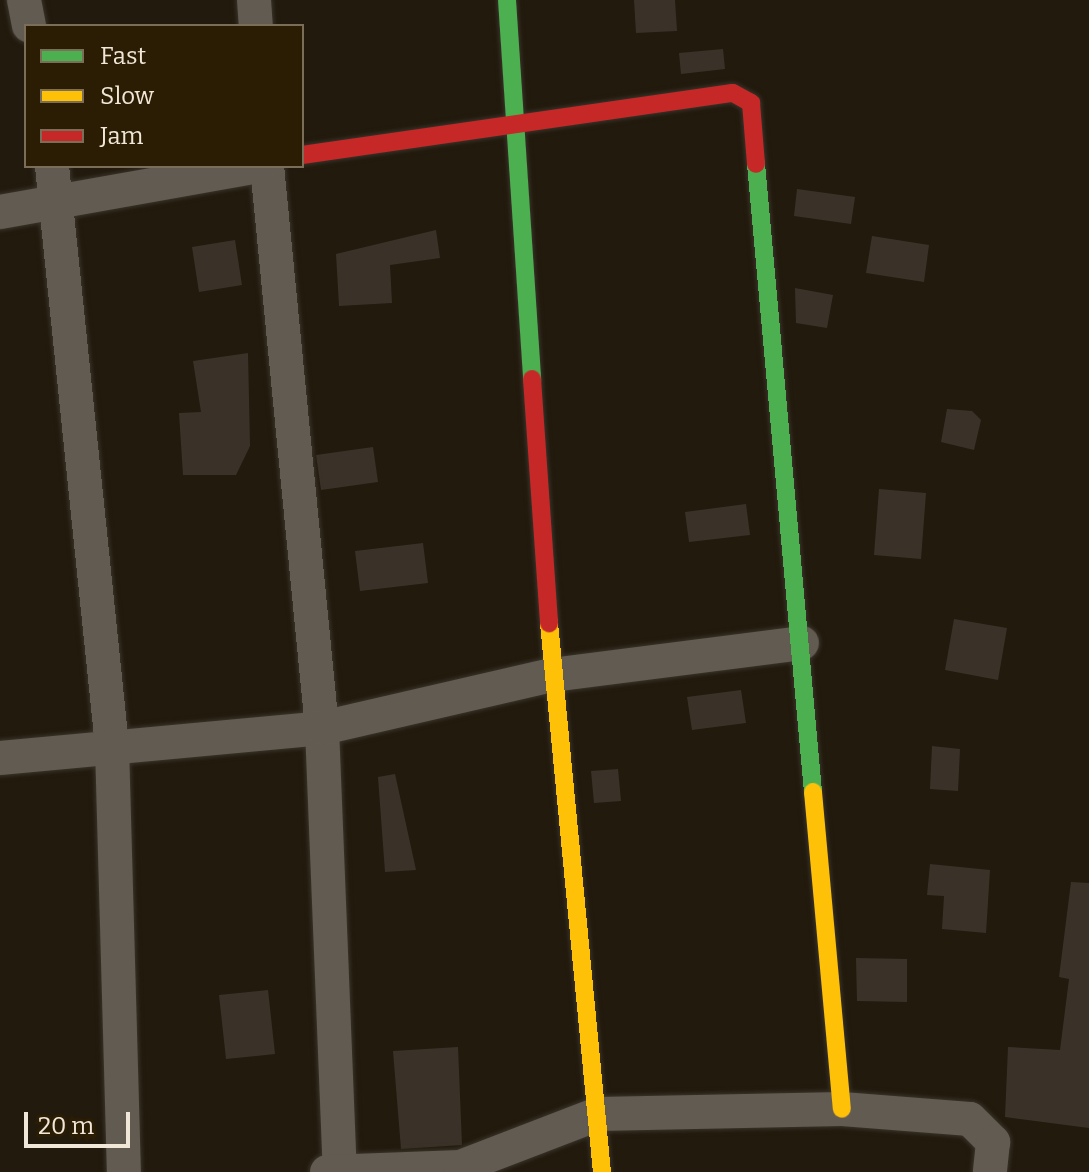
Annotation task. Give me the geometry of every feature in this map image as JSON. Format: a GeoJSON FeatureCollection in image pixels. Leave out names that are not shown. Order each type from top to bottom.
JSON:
{"type":"FeatureCollection","features":[{"type":"Feature","properties":{"kind":"street"},"geometry":{"type":"LineString","coordinates":[[24,0],[29,24]]}},
{"type":"Feature","properties":{"kind":"street"},"geometry":{"type":"LineString","coordinates":[[254,0],[256,24]]}},
{"type":"Feature","properties":{"kind":"street"},"geometry":{"type":"LineString","coordinates":[[507,0],[520,127],[552,675],[602,1172]]}},
{"type":"Feature","properties":{"kind":"street"},"geometry":{"type":"LineString","coordinates":[[304,155],[520,127],[711,95],[733,93],[751,103],[842,1109]]}},
{"type":"Feature","properties":{"kind":"street"},"geometry":{"type":"LineString","coordinates":[[52,168],[112,746],[124,1172]]}},
{"type":"Feature","properties":{"kind":"street"},"geometry":{"type":"LineString","coordinates":[[0,212],[248,168]]}},
{"type":"Feature","properties":{"kind":"street"},"geometry":{"type":"LineString","coordinates":[[267,168],[322,728],[335,1171],[460,1167],[598,1114],[842,1109],[970,1119],[993,1142],[990,1172]]}},
{"type":"Feature","properties":{"kind":"street"},"geometry":{"type":"LineString","coordinates":[[0,758],[322,728],[552,675],[802,643]]}},
{"type":"Feature","properties":{"kind":"building"},"geometry":{"type":"Polygon","coordinates":[[[634,0],[675,0],[677,31],[636,33],[634,0]]]}},
{"type":"Feature","properties":{"kind":"building"},"geometry":{"type":"Polygon","coordinates":[[[723,49],[725,69],[681,74],[679,53],[723,49]]]}},
{"type":"Feature","properties":{"kind":"building"},"geometry":{"type":"Polygon","coordinates":[[[797,189],[855,197],[851,224],[794,216],[797,189]]]}},
{"type":"Feature","properties":{"kind":"building"},"geometry":{"type":"Polygon","coordinates":[[[436,230],[440,258],[390,265],[392,303],[339,306],[336,254],[436,230]]]}},
{"type":"Feature","properties":{"kind":"building"},"geometry":{"type":"Polygon","coordinates":[[[872,236],[929,245],[924,282],[866,273],[872,236]]]}},
{"type":"Feature","properties":{"kind":"building"},"geometry":{"type":"Polygon","coordinates":[[[235,240],[242,285],[199,292],[192,247],[235,240]]]}},
{"type":"Feature","properties":{"kind":"building"},"geometry":{"type":"Polygon","coordinates":[[[795,288],[833,295],[827,328],[796,323],[795,288]]]}},
{"type":"Feature","properties":{"kind":"building"},"geometry":{"type":"Polygon","coordinates":[[[248,353],[250,446],[236,475],[183,475],[179,413],[201,412],[193,361],[248,353]]]}},
{"type":"Feature","properties":{"kind":"building"},"geometry":{"type":"Polygon","coordinates":[[[947,409],[972,411],[981,420],[974,450],[941,442],[947,409]]]}},
{"type":"Feature","properties":{"kind":"building"},"geometry":{"type":"Polygon","coordinates":[[[373,447],[378,482],[321,490],[316,455],[373,447]]]}},
{"type":"Feature","properties":{"kind":"building"},"geometry":{"type":"Polygon","coordinates":[[[879,489],[926,493],[921,559],[874,555],[879,489]]]}},
{"type":"Feature","properties":{"kind":"building"},"geometry":{"type":"Polygon","coordinates":[[[746,504],[750,535],[689,542],[685,512],[746,504]]]}},
{"type":"Feature","properties":{"kind":"building"},"geometry":{"type":"Polygon","coordinates":[[[423,543],[428,583],[360,591],[355,551],[423,543]]]}},
{"type":"Feature","properties":{"kind":"building"},"geometry":{"type":"Polygon","coordinates":[[[954,619],[1007,628],[998,680],[945,670],[954,619]]]}},
{"type":"Feature","properties":{"kind":"building"},"geometry":{"type":"Polygon","coordinates":[[[741,690],[746,723],[692,730],[687,697],[741,690]]]}},
{"type":"Feature","properties":{"kind":"building"},"geometry":{"type":"Polygon","coordinates":[[[932,746],[960,749],[958,791],[930,789],[932,746]]]}},
{"type":"Feature","properties":{"kind":"building"},"geometry":{"type":"Polygon","coordinates":[[[618,769],[621,801],[594,803],[591,771],[618,769]]]}},
{"type":"Feature","properties":{"kind":"building"},"geometry":{"type":"Polygon","coordinates":[[[395,774],[416,870],[385,872],[378,777],[395,774]]]}},
{"type":"Feature","properties":{"kind":"building"},"geometry":{"type":"Polygon","coordinates":[[[930,864],[990,870],[986,933],[942,929],[944,896],[927,895],[930,864]]]}},
{"type":"Feature","properties":{"kind":"building"},"geometry":{"type":"Polygon","coordinates":[[[1071,882],[1089,883],[1089,1128],[1005,1117],[1008,1047],[1060,1050],[1069,979],[1059,977],[1071,882]]]}},
{"type":"Feature","properties":{"kind":"building"},"geometry":{"type":"Polygon","coordinates":[[[856,958],[907,959],[907,1002],[857,1001],[856,958]]]}},
{"type":"Feature","properties":{"kind":"building"},"geometry":{"type":"Polygon","coordinates":[[[268,990],[275,1054],[226,1059],[219,995],[268,990]]]}},
{"type":"Feature","properties":{"kind":"building"},"geometry":{"type":"Polygon","coordinates":[[[458,1047],[462,1145],[401,1149],[393,1051],[458,1047]]]}},
{"type":"Feature","properties":{"kind":"traffic: fast"},"geometry":{"type":"LineString","coordinates":[[507,0],[532,379]]}},
{"type":"Feature","properties":{"kind":"traffic: fast"},"geometry":{"type":"LineString","coordinates":[[756,164],[813,792]]}},
{"type":"Feature","properties":{"kind":"traffic: slow"},"geometry":{"type":"LineString","coordinates":[[549,623],[602,1172]]}},
{"type":"Feature","properties":{"kind":"traffic: slow"},"geometry":{"type":"LineString","coordinates":[[813,792],[842,1109]]}},
{"type":"Feature","properties":{"kind":"traffic: jam"},"geometry":{"type":"LineString","coordinates":[[304,155],[733,93],[751,103],[756,164]]}},
{"type":"Feature","properties":{"kind":"traffic: jam"},"geometry":{"type":"LineString","coordinates":[[532,379],[549,623]]}}]}
